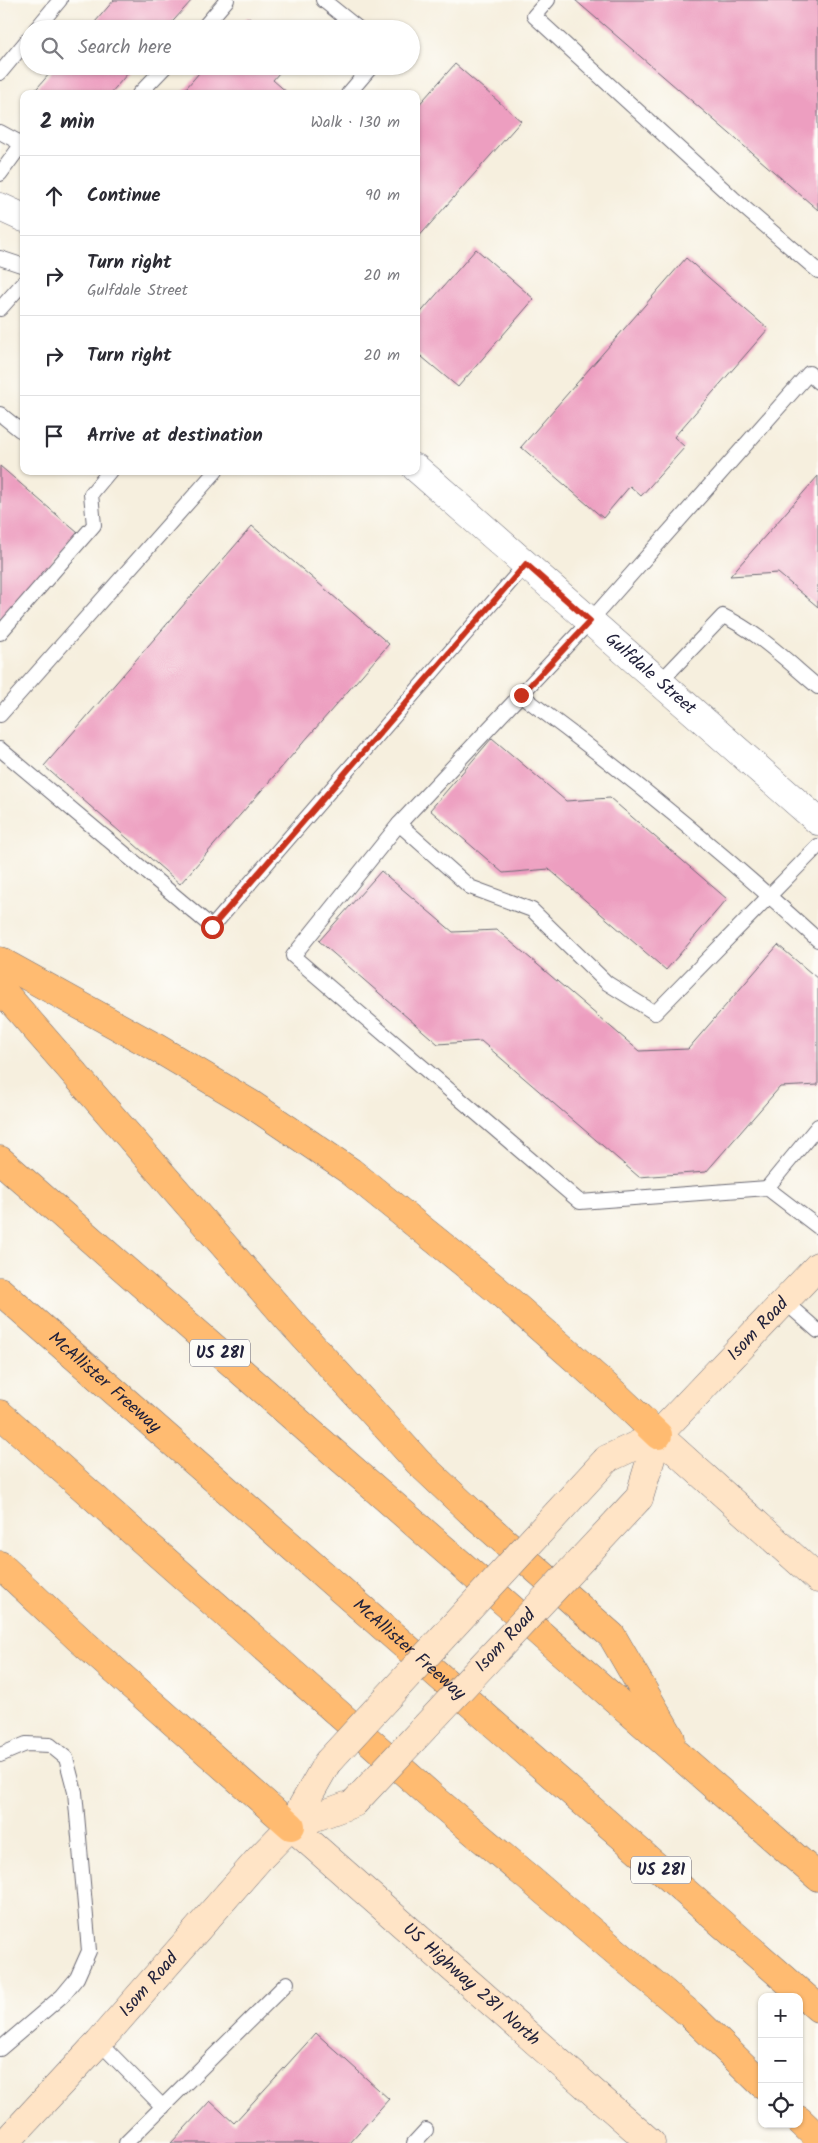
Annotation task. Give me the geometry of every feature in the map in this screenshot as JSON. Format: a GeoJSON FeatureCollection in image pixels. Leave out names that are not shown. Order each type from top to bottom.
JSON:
{"type":"FeatureCollection","features":[{"type":"Feature","properties":{"kind":"highway"},"geometry":{"type":"LineString","coordinates":[[0,961],[158,1048],[251,1104],[350,1171],[496,1289],[615,1394],[658,1436]]}},
{"type":"Feature","properties":{"kind":"highway"},"geometry":{"type":"LineString","coordinates":[[0,988],[288,1319],[418,1462],[470,1512],[612,1636],[683,1759]]}},
{"type":"Feature","properties":{"kind":"highway","name":"US 281"},"geometry":{"type":"LineString","coordinates":[[0,1160],[818,1877]]}},
{"type":"Feature","properties":{"kind":"highway","name":"McAllister Freeway"},"geometry":{"type":"LineString","coordinates":[[0,1290],[818,2008]]}},
{"type":"Feature","properties":{"kind":"highway"},"geometry":{"type":"LineString","coordinates":[[0,1414],[436,1800],[691,2015],[761,2083]]}},
{"type":"Feature","properties":{"kind":"highway"},"geometry":{"type":"LineString","coordinates":[[0,1565],[79,1639],[291,1826]]}},
{"type":"Feature","properties":{"kind":"highway"},"geometry":{"type":"LineString","coordinates":[[803,2124],[818,2138]]}},
{"type":"Feature","properties":{"kind":"street"},"geometry":{"type":"LineString","coordinates":[[0,207],[20,216]]}},
{"type":"Feature","properties":{"kind":"street","name":"Gulfdale Street"},"geometry":{"type":"LineString","coordinates":[[420,471],[660,682],[816,815]]}},
{"type":"Feature","properties":{"kind":"street","name":"Isom Road"},"geometry":{"type":"LineString","coordinates":[[5,2143],[99,2042],[258,1860],[291,1826],[327,1763],[607,1459],[658,1436],[818,1266]]}},
{"type":"Feature","properties":{"kind":"street"},"geometry":{"type":"LineString","coordinates":[[658,1436],[818,1578]]}},
{"type":"Feature","properties":{"kind":"street","name":"Isom Road"},"geometry":{"type":"LineString","coordinates":[[291,1826],[354,1803],[639,1498],[658,1436]]}},
{"type":"Feature","properties":{"kind":"street","name":"US Highway 281 North"},"geometry":{"type":"LineString","coordinates":[[291,1826],[651,2143]]}},
{"type":"Feature","properties":{"kind":"lane"},"geometry":{"type":"LineString","coordinates":[[43,20],[60,0]]}},
{"type":"Feature","properties":{"kind":"lane"},"geometry":{"type":"LineString","coordinates":[[210,20],[227,0]]}},
{"type":"Feature","properties":{"kind":"lane"},"geometry":{"type":"LineString","coordinates":[[323,0],[348,20]]}},
{"type":"Feature","properties":{"kind":"lane"},"geometry":{"type":"LineString","coordinates":[[548,0],[534,16],[733,198],[818,271]]}},
{"type":"Feature","properties":{"kind":"lane"},"geometry":{"type":"LineString","coordinates":[[0,73],[20,49]]}},
{"type":"Feature","properties":{"kind":"lane"},"geometry":{"type":"LineString","coordinates":[[144,90],[158,75]]}},
{"type":"Feature","properties":{"kind":"lane"},"geometry":{"type":"LineString","coordinates":[[351,90],[364,75]]}},
{"type":"Feature","properties":{"kind":"lane"},"geometry":{"type":"LineString","coordinates":[[0,132],[20,143]]}},
{"type":"Feature","properties":{"kind":"lane"},"geometry":{"type":"LineString","coordinates":[[0,174],[20,149]]}},
{"type":"Feature","properties":{"kind":"lane"},"geometry":{"type":"LineString","coordinates":[[0,258],[20,265]]}},
{"type":"Feature","properties":{"kind":"lane"},"geometry":{"type":"LineString","coordinates":[[0,309],[20,286]]}},
{"type":"Feature","properties":{"kind":"lane"},"geometry":{"type":"LineString","coordinates":[[818,382],[809,373],[590,621],[399,824],[293,956],[580,1202],[767,1188],[818,1227]]}},
{"type":"Feature","properties":{"kind":"lane"},"geometry":{"type":"LineString","coordinates":[[0,414],[20,430]]}},
{"type":"Feature","properties":{"kind":"lane"},"geometry":{"type":"LineString","coordinates":[[0,633],[94,525],[90,494],[107,475]]}},
{"type":"Feature","properties":{"kind":"lane"},"geometry":{"type":"LineString","coordinates":[[0,716],[212,475]]}},
{"type":"Feature","properties":{"kind":"lane"},"geometry":{"type":"LineString","coordinates":[[0,749],[212,927],[526,564]]}},
{"type":"Feature","properties":{"kind":"lane"},"geometry":{"type":"LineString","coordinates":[[660,682],[723,616],[772,649],[818,687]]}},
{"type":"Feature","properties":{"kind":"lane"},"geometry":{"type":"LineString","coordinates":[[521,695],[596,750],[770,896],[818,940]]}},
{"type":"Feature","properties":{"kind":"lane"},"geometry":{"type":"LineString","coordinates":[[399,824],[470,887],[532,910],[607,983],[655,1014],[818,846]]}},
{"type":"Feature","properties":{"kind":"lane"},"geometry":{"type":"LineString","coordinates":[[767,1188],[818,1126]]}},
{"type":"Feature","properties":{"kind":"lane"},"geometry":{"type":"LineString","coordinates":[[784,1302],[818,1330]]}},
{"type":"Feature","properties":{"kind":"lane"},"geometry":{"type":"LineString","coordinates":[[0,1755],[26,1744],[50,1745],[66,1758],[75,1792],[88,1951],[77,1978],[62,1996],[0,2048]]}},
{"type":"Feature","properties":{"kind":"lane"},"geometry":{"type":"LineString","coordinates":[[126,2143],[287,1983]]}},
{"type":"Feature","properties":{"kind":"lane"},"geometry":{"type":"LineString","coordinates":[[99,2042],[163,2106]]}},
{"type":"Feature","properties":{"kind":"lane"},"geometry":{"type":"LineString","coordinates":[[414,2143],[426,2130]]}},
{"type":"Feature","properties":{"kind":"building"},"geometry":{"type":"Polygon","coordinates":[[[114,0],[192,0],[174,20],[97,20],[114,0]]]}},
{"type":"Feature","properties":{"kind":"building"},"geometry":{"type":"Polygon","coordinates":[[[575,0],[818,0],[818,210],[575,0]]]}},
{"type":"Feature","properties":{"kind":"building"},"geometry":{"type":"Polygon","coordinates":[[[455,64],[521,121],[420,235],[420,103],[455,64]]]}},
{"type":"Feature","properties":{"kind":"building"},"geometry":{"type":"Polygon","coordinates":[[[48,75],[126,75],[113,90],[35,90],[48,75]]]}},
{"type":"Feature","properties":{"kind":"building"},"geometry":{"type":"Polygon","coordinates":[[[197,75],[277,75],[273,80],[284,90],[184,90],[197,75]]]}},
{"type":"Feature","properties":{"kind":"building"},"geometry":{"type":"Polygon","coordinates":[[[476,249],[534,299],[458,387],[420,355],[420,313],[476,249]]]}},
{"type":"Feature","properties":{"kind":"building"},"geometry":{"type":"Polygon","coordinates":[[[686,258],[768,329],[674,437],[685,447],[641,496],[630,486],[603,518],[521,447],[686,258]]]}},
{"type":"Feature","properties":{"kind":"building"},"geometry":{"type":"Polygon","coordinates":[[[0,466],[78,533],[0,623],[0,466]]]}},
{"type":"Feature","properties":{"kind":"building"},"geometry":{"type":"Polygon","coordinates":[[[818,476],[818,607],[778,573],[730,576],[818,476]]]}},
{"type":"Feature","properties":{"kind":"building"},"geometry":{"type":"Polygon","coordinates":[[[252,526],[389,644],[180,884],[44,766],[252,526]]]}},
{"type":"Feature","properties":{"kind":"building"},"geometry":{"type":"Polygon","coordinates":[[[492,738],[566,801],[610,798],[727,899],[666,970],[549,869],[503,873],[430,810],[492,738]]]}},
{"type":"Feature","properties":{"kind":"building"},"geometry":{"type":"Polygon","coordinates":[[[381,871],[453,932],[497,930],[639,1051],[688,1049],[778,945],[818,979],[818,1085],[780,1087],[706,1172],[639,1177],[481,1041],[438,1044],[319,941],[381,871]]]}},
{"type":"Feature","properties":{"kind":"building"},"geometry":{"type":"Polygon","coordinates":[[[316,2033],[389,2099],[349,2143],[171,2143],[210,2101],[234,2123],[316,2033]]]}},
{"type":"Feature","properties":{"kind":"route"},"geometry":{"type":"LineString","coordinates":[[212,927],[526,564],[590,621],[521,695]]}}]}
